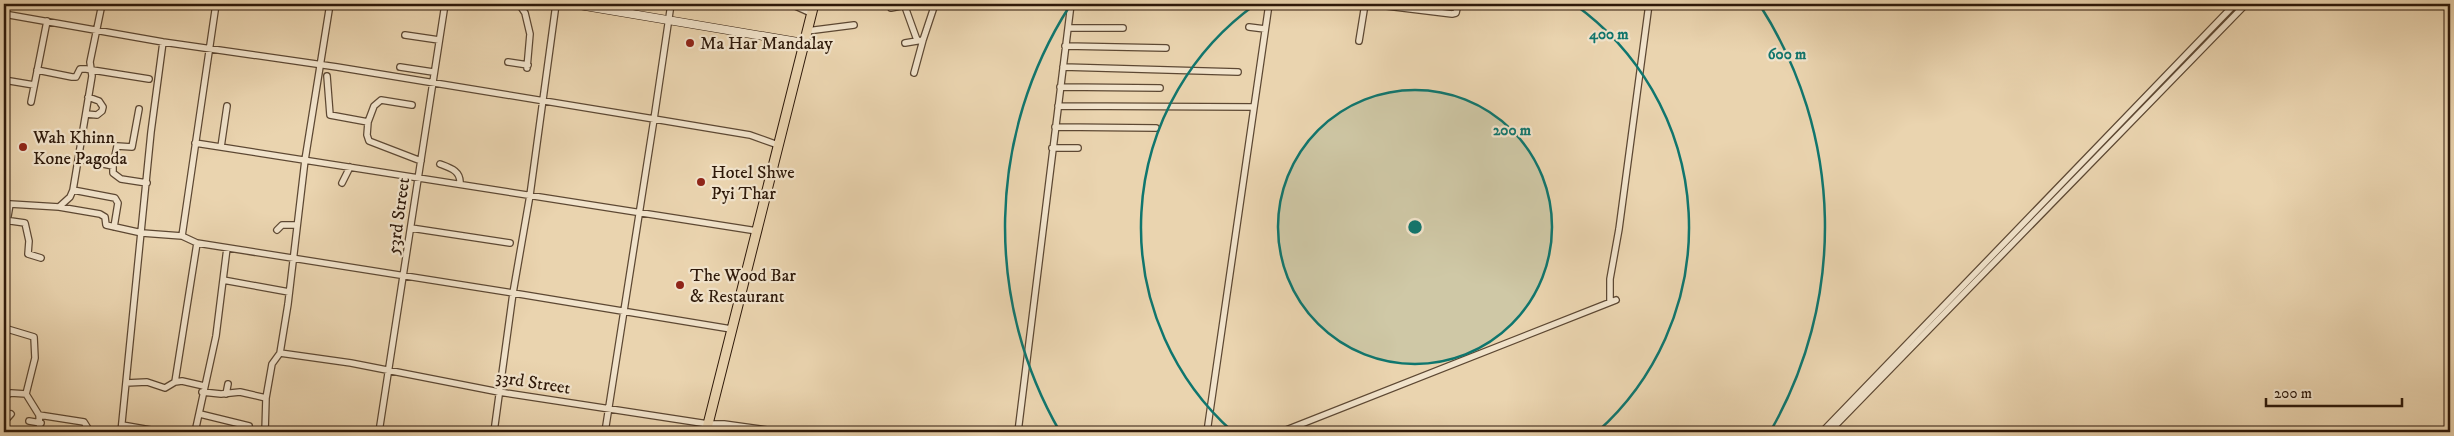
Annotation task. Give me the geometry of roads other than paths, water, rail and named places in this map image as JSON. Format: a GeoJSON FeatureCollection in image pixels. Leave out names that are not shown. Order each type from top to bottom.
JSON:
{"type":"FeatureCollection","features":[{"type":"Feature","properties":{"kind":"main road"},"geometry":{"type":"LineString","coordinates":[[573,4],[804,43]]}},
{"type":"Feature","properties":{"kind":"main road"},"geometry":{"type":"LineString","coordinates":[[707,428],[814,4]]}},
{"type":"Feature","properties":{"kind":"street"},"geometry":{"type":"LineString","coordinates":[[59,207],[73,190],[92,76],[90,62],[102,4]]}},
{"type":"Feature","properties":{"kind":"street"},"geometry":{"type":"LineString","coordinates":[[182,236],[216,4]]}},
{"type":"Feature","properties":{"kind":"street"},"geometry":{"type":"LineString","coordinates":[[265,432],[266,398],[272,364],[280,353],[305,160],[330,4]]}},
{"type":"Feature","properties":{"kind":"street","name":"53rd Street"},"geometry":{"type":"LineString","coordinates":[[379,432],[405,274],[433,72],[445,4]]}},
{"type":"Feature","properties":{"kind":"street"},"geometry":{"type":"LineString","coordinates":[[508,62],[527,67],[530,34],[525,13],[519,4]]}},
{"type":"Feature","properties":{"kind":"street"},"geometry":{"type":"LineString","coordinates":[[494,432],[513,292],[530,196],[556,4]]}},
{"type":"Feature","properties":{"kind":"street"},"geometry":{"type":"LineString","coordinates":[[605,432],[671,4]]}},
{"type":"Feature","properties":{"kind":"street"},"geometry":{"type":"LineString","coordinates":[[791,4],[811,13]]}},
{"type":"Feature","properties":{"kind":"street"},"geometry":{"type":"LineString","coordinates":[[891,8],[906,4],[920,40]]}},
{"type":"Feature","properties":{"kind":"street"},"geometry":{"type":"LineString","coordinates":[[914,73],[920,40],[935,4]]}},
{"type":"Feature","properties":{"kind":"street"},"geometry":{"type":"LineString","coordinates":[[1018,432],[1071,4]]}},
{"type":"Feature","properties":{"kind":"street"},"geometry":{"type":"LineString","coordinates":[[1207,432],[1269,4]]}},
{"type":"Feature","properties":{"kind":"street"},"geometry":{"type":"LineString","coordinates":[[1359,41],[1365,4]]}},
{"type":"Feature","properties":{"kind":"street"},"geometry":{"type":"LineString","coordinates":[[1370,4],[1452,14],[1456,12],[1458,4]]}},
{"type":"Feature","properties":{"kind":"street"},"geometry":{"type":"LineString","coordinates":[[1281,432],[1613,301],[1610,278],[1619,229],[1649,4]]}},
{"type":"Feature","properties":{"kind":"street"},"geometry":{"type":"LineString","coordinates":[[1822,432],[2235,4]]}},
{"type":"Feature","properties":{"kind":"street"},"geometry":{"type":"LineString","coordinates":[[1829,432],[2246,4]]}},
{"type":"Feature","properties":{"kind":"street"},"geometry":{"type":"LineString","coordinates":[[4,14],[163,42],[432,82],[750,135],[778,145]]}},
{"type":"Feature","properties":{"kind":"street"},"geometry":{"type":"LineString","coordinates":[[31,102],[47,21]]}},
{"type":"Feature","properties":{"kind":"street"},"geometry":{"type":"LineString","coordinates":[[807,31],[854,25]]}},
{"type":"Feature","properties":{"kind":"street"},"geometry":{"type":"LineString","coordinates":[[1248,27],[1265,29]]}},
{"type":"Feature","properties":{"kind":"street"},"geometry":{"type":"LineString","coordinates":[[1068,28],[1123,28]]}},
{"type":"Feature","properties":{"kind":"street"},"geometry":{"type":"LineString","coordinates":[[405,35],[439,40]]}},
{"type":"Feature","properties":{"kind":"street"},"geometry":{"type":"LineString","coordinates":[[905,43],[920,40]]}},
{"type":"Feature","properties":{"kind":"street"},"geometry":{"type":"LineString","coordinates":[[162,432],[122,429],[163,42]]}},
{"type":"Feature","properties":{"kind":"street"},"geometry":{"type":"LineString","coordinates":[[1065,46],[1166,48]]}},
{"type":"Feature","properties":{"kind":"street"},"geometry":{"type":"LineString","coordinates":[[400,67],[433,72]]}},
{"type":"Feature","properties":{"kind":"street"},"geometry":{"type":"LineString","coordinates":[[1063,67],[1238,72]]}},
{"type":"Feature","properties":{"kind":"street"},"geometry":{"type":"LineString","coordinates":[[38,70],[76,77],[80,69],[90,69],[149,79]]}},
{"type":"Feature","properties":{"kind":"street"},"geometry":{"type":"LineString","coordinates":[[327,76],[330,115],[368,122]]}},
{"type":"Feature","properties":{"kind":"street"},"geometry":{"type":"LineString","coordinates":[[4,80],[34,85]]}},
{"type":"Feature","properties":{"kind":"street"},"geometry":{"type":"LineString","coordinates":[[1060,87],[1160,88]]}},
{"type":"Feature","properties":{"kind":"street"},"geometry":{"type":"LineString","coordinates":[[86,114],[97,115],[102,111],[103,107],[99,101],[88,97]]}},
{"type":"Feature","properties":{"kind":"street"},"geometry":{"type":"LineString","coordinates":[[412,105],[381,100],[374,106],[368,122],[367,135],[369,141],[421,161]]}},
{"type":"Feature","properties":{"kind":"street"},"geometry":{"type":"LineString","coordinates":[[221,147],[227,106]]}},
{"type":"Feature","properties":{"kind":"street"},"geometry":{"type":"LineString","coordinates":[[1058,106],[1253,107]]}},
{"type":"Feature","properties":{"kind":"street"},"geometry":{"type":"LineString","coordinates":[[139,110],[133,144],[131,147],[117,146],[113,173],[120,179],[147,183]]}},
{"type":"Feature","properties":{"kind":"street"},"geometry":{"type":"LineString","coordinates":[[1055,127],[1156,128]]}},
{"type":"Feature","properties":{"kind":"street"},"geometry":{"type":"LineString","coordinates":[[195,143],[757,231]]}},
{"type":"Feature","properties":{"kind":"street"},"geometry":{"type":"LineString","coordinates":[[1052,148],[1078,148]]}},
{"type":"Feature","properties":{"kind":"street"},"geometry":{"type":"LineString","coordinates":[[79,159],[113,166]]}},
{"type":"Feature","properties":{"kind":"street"},"geometry":{"type":"LineString","coordinates":[[440,164],[454,169],[459,174],[460,184]]}},
{"type":"Feature","properties":{"kind":"street"},"geometry":{"type":"LineString","coordinates":[[342,183],[350,167]]}},
{"type":"Feature","properties":{"kind":"street"},"geometry":{"type":"LineString","coordinates":[[73,190],[115,198],[118,203],[114,227]]}},
{"type":"Feature","properties":{"kind":"street"},"geometry":{"type":"LineString","coordinates":[[4,234],[5,217],[10,204],[59,207],[100,214],[105,217],[106,225],[142,233],[182,236],[197,243],[405,274],[731,329]]}},
{"type":"Feature","properties":{"kind":"street"},"geometry":{"type":"LineString","coordinates":[[5,217],[25,223],[28,255],[41,258]]}},
{"type":"Feature","properties":{"kind":"street"},"geometry":{"type":"LineString","coordinates":[[277,230],[282,225],[296,226]]}},
{"type":"Feature","properties":{"kind":"street"},"geometry":{"type":"LineString","coordinates":[[411,228],[510,243]]}},
{"type":"Feature","properties":{"kind":"street"},"geometry":{"type":"LineString","coordinates":[[175,382],[197,243]]}},
{"type":"Feature","properties":{"kind":"street"},"geometry":{"type":"LineString","coordinates":[[197,432],[203,389],[216,336],[227,248]]}},
{"type":"Feature","properties":{"kind":"street"},"geometry":{"type":"LineString","coordinates":[[223,280],[289,292]]}},
{"type":"Feature","properties":{"kind":"street"},"geometry":{"type":"LineString","coordinates":[[4,328],[34,337],[35,358],[26,394],[39,414],[40,432]]}},
{"type":"Feature","properties":{"kind":"street","name":"33rd Street"},"geometry":{"type":"LineString","coordinates":[[280,353],[390,370],[500,392],[609,409],[707,428],[724,424],[783,432],[818,432]]}},
{"type":"Feature","properties":{"kind":"street"},"geometry":{"type":"LineString","coordinates":[[126,384],[146,382],[165,388],[175,382],[185,381],[203,389],[226,394],[240,392],[266,398]]}},
{"type":"Feature","properties":{"kind":"street"},"geometry":{"type":"LineString","coordinates":[[226,394],[228,384]]}},
{"type":"Feature","properties":{"kind":"street"},"geometry":{"type":"LineString","coordinates":[[4,396],[11,393],[26,394]]}},
{"type":"Feature","properties":{"kind":"street"},"geometry":{"type":"LineString","coordinates":[[4,422],[11,414]]}},
{"type":"Feature","properties":{"kind":"street"},"geometry":{"type":"LineString","coordinates":[[39,414],[84,422],[89,430],[94,432]]}},
{"type":"Feature","properties":{"kind":"street"},"geometry":{"type":"LineString","coordinates":[[200,414],[249,426]]}},
{"type":"Feature","properties":{"kind":"street"},"geometry":{"type":"LineString","coordinates":[[29,421],[41,423]]}},
{"type":"Feature","properties":{"kind":"place","name":"Ma Har Mandalay"},"geometry":{"type":"Point","coordinates":[690,43]}},
{"type":"Feature","properties":{"kind":"place","name":"Wah Khinn Kone Pagoda"},"geometry":{"type":"Point","coordinates":[23,147]}},
{"type":"Feature","properties":{"kind":"place","name":"Hotel Shwe Pyi Thar"},"geometry":{"type":"Point","coordinates":[701,182]}},
{"type":"Feature","properties":{"kind":"place","name":"The Wood Bar & Restaurant"},"geometry":{"type":"Point","coordinates":[680,285]}}]}
